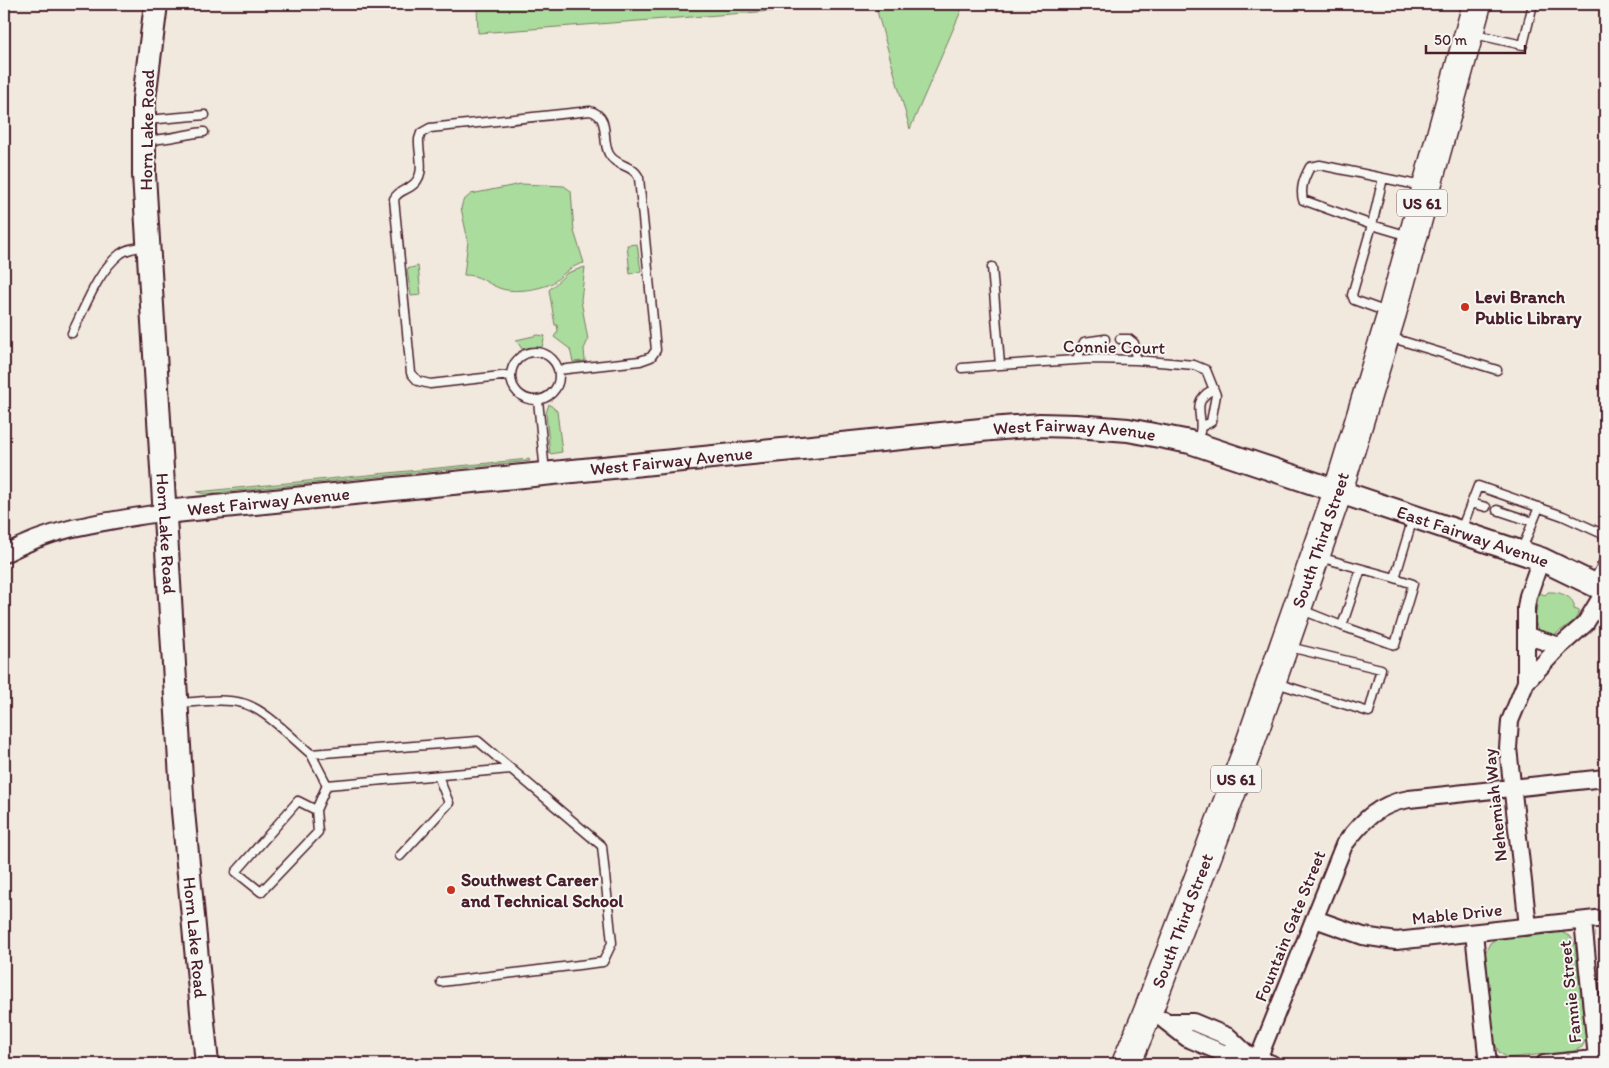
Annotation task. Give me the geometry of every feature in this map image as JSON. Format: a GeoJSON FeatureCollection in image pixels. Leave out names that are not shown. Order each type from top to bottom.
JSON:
{"type":"FeatureCollection","features":[{"type":"Feature","properties":{"kind":"highway","name":"South Third Street"},"geometry":{"type":"LineString","coordinates":[[1126,1064],[1157,1018],[1338,491],[1413,237],[1470,33],[1476,4]]}},
{"type":"Feature","properties":{"kind":"street","name":"Horn Lake Road"},"geometry":{"type":"LineString","coordinates":[[156,4],[144,98],[148,246],[178,703],[183,811],[207,1064]]}},
{"type":"Feature","properties":{"kind":"street","name":"West Fairway Avenue"},"geometry":{"type":"LineString","coordinates":[[4,554],[32,540],[60,530],[165,512],[1040,425],[1198,436],[1338,491]]}},
{"type":"Feature","properties":{"kind":"street","name":"East Fairway Avenue"},"geometry":{"type":"LineString","coordinates":[[1338,491],[1531,556],[1601,588]]}},
{"type":"Feature","properties":{"kind":"street","name":"Nehemiah Way"},"geometry":{"type":"LineString","coordinates":[[1526,682],[1531,556]]}},
{"type":"Feature","properties":{"kind":"street","name":"Nehemiah Way"},"geometry":{"type":"LineString","coordinates":[[1528,926],[1508,730],[1515,704],[1526,682],[1560,646],[1585,624],[1601,588]]}},
{"type":"Feature","properties":{"kind":"street"},"geometry":{"type":"LineString","coordinates":[[1527,636],[1560,646]]}},
{"type":"Feature","properties":{"kind":"street"},"geometry":{"type":"LineString","coordinates":[[1513,788],[1605,778]]}},
{"type":"Feature","properties":{"kind":"street","name":"Fountain Gate Street"},"geometry":{"type":"LineString","coordinates":[[1258,1060],[1344,845],[1360,823],[1373,811],[1401,801],[1513,788]]}},
{"type":"Feature","properties":{"kind":"street","name":"Mable Drive"},"geometry":{"type":"LineString","coordinates":[[1315,919],[1363,936],[1388,940],[1474,933],[1605,918]]}},
{"type":"Feature","properties":{"kind":"street","name":"Fannie Street"},"geometry":{"type":"LineString","coordinates":[[1583,921],[1601,1058]]}},
{"type":"Feature","properties":{"kind":"street"},"geometry":{"type":"LineString","coordinates":[[1474,933],[1488,1064]]}},
{"type":"Feature","properties":{"kind":"street"},"geometry":{"type":"LineString","coordinates":[[1157,1018],[1193,1022],[1229,1037],[1258,1060]]}},
{"type":"Feature","properties":{"kind":"street"},"geometry":{"type":"LineString","coordinates":[[1544,1064],[1601,1058]]}},
{"type":"Feature","properties":{"kind":"lane"},"geometry":{"type":"LineString","coordinates":[[1470,33],[1523,45],[1533,4]]}},
{"type":"Feature","properties":{"kind":"lane"},"geometry":{"type":"LineString","coordinates":[[510,375],[430,384],[418,381],[411,373],[394,198],[400,192],[416,183],[420,176],[419,139],[421,133],[430,128],[590,110],[598,114],[603,122],[608,154],[617,163],[634,170],[639,178],[656,350],[651,357],[640,361],[558,370]]}},
{"type":"Feature","properties":{"kind":"lane"},"geometry":{"type":"LineString","coordinates":[[144,130],[205,116]]}},
{"type":"Feature","properties":{"kind":"lane"},"geometry":{"type":"LineString","coordinates":[[144,130],[163,140],[185,134],[204,132]]}},
{"type":"Feature","properties":{"kind":"lane"},"geometry":{"type":"LineString","coordinates":[[1413,237],[1314,206],[1303,200],[1301,193],[1305,176],[1310,168],[1320,165],[1426,187]]}},
{"type":"Feature","properties":{"kind":"lane"},"geometry":{"type":"LineString","coordinates":[[1384,178],[1352,295],[1354,300],[1388,325],[1497,370]]}},
{"type":"Feature","properties":{"kind":"lane"},"geometry":{"type":"LineString","coordinates":[[72,333],[101,278],[113,261],[128,249],[148,246]]}},
{"type":"Feature","properties":{"kind":"lane"},"geometry":{"type":"LineString","coordinates":[[992,267],[1000,365]]}},
{"type":"Feature","properties":{"kind":"lane"},"geometry":{"type":"LineString","coordinates":[[1077,359],[1084,342],[1105,339]]}},
{"type":"Feature","properties":{"kind":"lane"},"geometry":{"type":"LineString","coordinates":[[1120,339],[1133,341],[1136,345],[1136,360]]}},
{"type":"Feature","properties":{"kind":"lane"},"geometry":{"type":"LineString","coordinates":[[531,352],[543,353],[550,357],[558,370],[559,378],[555,389],[548,396],[538,400],[527,399],[518,393],[512,384],[510,375],[517,360],[531,352]]}},
{"type":"Feature","properties":{"kind":"lane","name":"Connie Court"},"geometry":{"type":"LineString","coordinates":[[962,368],[1077,359],[1136,360],[1199,366],[1209,375],[1212,390],[1217,400],[1211,422],[1198,436]]}},
{"type":"Feature","properties":{"kind":"lane"},"geometry":{"type":"LineString","coordinates":[[1198,436],[1199,406],[1203,397],[1212,390]]}},
{"type":"Feature","properties":{"kind":"lane"},"geometry":{"type":"LineString","coordinates":[[538,400],[545,475]]}},
{"type":"Feature","properties":{"kind":"lane"},"geometry":{"type":"LineString","coordinates":[[1460,532],[1478,486],[1539,507],[1605,535]]}},
{"type":"Feature","properties":{"kind":"lane"},"geometry":{"type":"LineString","coordinates":[[1471,504],[1486,507]]}},
{"type":"Feature","properties":{"kind":"lane"},"geometry":{"type":"LineString","coordinates":[[1531,556],[1533,522],[1539,507]]}},
{"type":"Feature","properties":{"kind":"lane"},"geometry":{"type":"LineString","coordinates":[[1497,510],[1533,522]]}},
{"type":"Feature","properties":{"kind":"lane"},"geometry":{"type":"LineString","coordinates":[[1395,578],[1413,516]]}},
{"type":"Feature","properties":{"kind":"lane"},"geometry":{"type":"LineString","coordinates":[[1297,608],[1395,645],[1413,584],[1315,556]]}},
{"type":"Feature","properties":{"kind":"lane"},"geometry":{"type":"LineString","coordinates":[[1601,588],[1605,558]]}},
{"type":"Feature","properties":{"kind":"lane"},"geometry":{"type":"LineString","coordinates":[[1342,626],[1361,569]]}},
{"type":"Feature","properties":{"kind":"lane"},"geometry":{"type":"LineString","coordinates":[[1271,682],[1369,712],[1381,670],[1284,646]]}},
{"type":"Feature","properties":{"kind":"lane"},"geometry":{"type":"LineString","coordinates":[[178,703],[231,701],[244,703],[258,710],[311,754],[327,785]]}},
{"type":"Feature","properties":{"kind":"lane"},"geometry":{"type":"LineString","coordinates":[[311,754],[478,741],[602,846],[612,944],[603,962],[441,982]]}},
{"type":"Feature","properties":{"kind":"lane"},"geometry":{"type":"LineString","coordinates":[[327,785],[511,769]]}},
{"type":"Feature","properties":{"kind":"lane"},"geometry":{"type":"LineString","coordinates":[[400,856],[449,803],[438,776]]}},
{"type":"Feature","properties":{"kind":"lane"},"geometry":{"type":"LineString","coordinates":[[316,810],[298,801],[236,872],[261,892],[318,832],[316,810],[327,785]]}},
{"type":"Feature","properties":{"kind":"green space"},"geometry":{"type":"Polygon","coordinates":[[[477,4],[865,4],[478,33],[477,4]]]}},
{"type":"Feature","properties":{"kind":"green space"},"geometry":{"type":"Polygon","coordinates":[[[875,4],[964,4],[910,129],[875,4]]]}},
{"type":"Feature","properties":{"kind":"green space"},"geometry":{"type":"Polygon","coordinates":[[[521,184],[564,186],[571,191],[574,231],[584,263],[566,271],[550,284],[534,289],[504,290],[479,278],[464,275],[468,241],[461,208],[463,201],[471,194],[521,184]]]}},
{"type":"Feature","properties":{"kind":"green space"},"geometry":{"type":"Polygon","coordinates":[[[637,244],[641,271],[630,274],[627,245],[637,244]]]}},
{"type":"Feature","properties":{"kind":"green space"},"geometry":{"type":"Polygon","coordinates":[[[418,266],[421,295],[411,296],[407,269],[418,266]]]}},
{"type":"Feature","properties":{"kind":"green space"},"geometry":{"type":"Polygon","coordinates":[[[585,267],[581,300],[588,340],[584,349],[585,361],[573,362],[570,349],[554,337],[558,331],[557,325],[555,325],[549,290],[567,273],[585,267]]]}},
{"type":"Feature","properties":{"kind":"green space"},"geometry":{"type":"Polygon","coordinates":[[[538,335],[545,336],[542,347],[522,349],[516,340],[538,335]]]}},
{"type":"Feature","properties":{"kind":"green space"},"geometry":{"type":"Polygon","coordinates":[[[549,404],[557,411],[562,452],[550,454],[546,413],[549,404]]]}},
{"type":"Feature","properties":{"kind":"green space"},"geometry":{"type":"Polygon","coordinates":[[[529,459],[530,461],[205,494],[197,492],[529,459]]]}},
{"type":"Feature","properties":{"kind":"green space"},"geometry":{"type":"Polygon","coordinates":[[[1548,592],[1570,598],[1574,609],[1580,611],[1574,621],[1553,636],[1539,633],[1535,621],[1538,596],[1540,593],[1545,595],[1548,592]]]}},
{"type":"Feature","properties":{"kind":"green space"},"geometry":{"type":"Polygon","coordinates":[[[1559,931],[1571,937],[1575,945],[1586,1039],[1582,1047],[1574,1051],[1507,1058],[1499,1052],[1495,1044],[1485,953],[1490,943],[1498,938],[1559,931]]]}},
{"type":"Feature","properties":{"kind":"place","name":"Levi Branch Public Library"},"geometry":{"type":"Point","coordinates":[1465,307]}},
{"type":"Feature","properties":{"kind":"place","name":"Southwest Career and Technical School"},"geometry":{"type":"Point","coordinates":[451,890]}}]}
